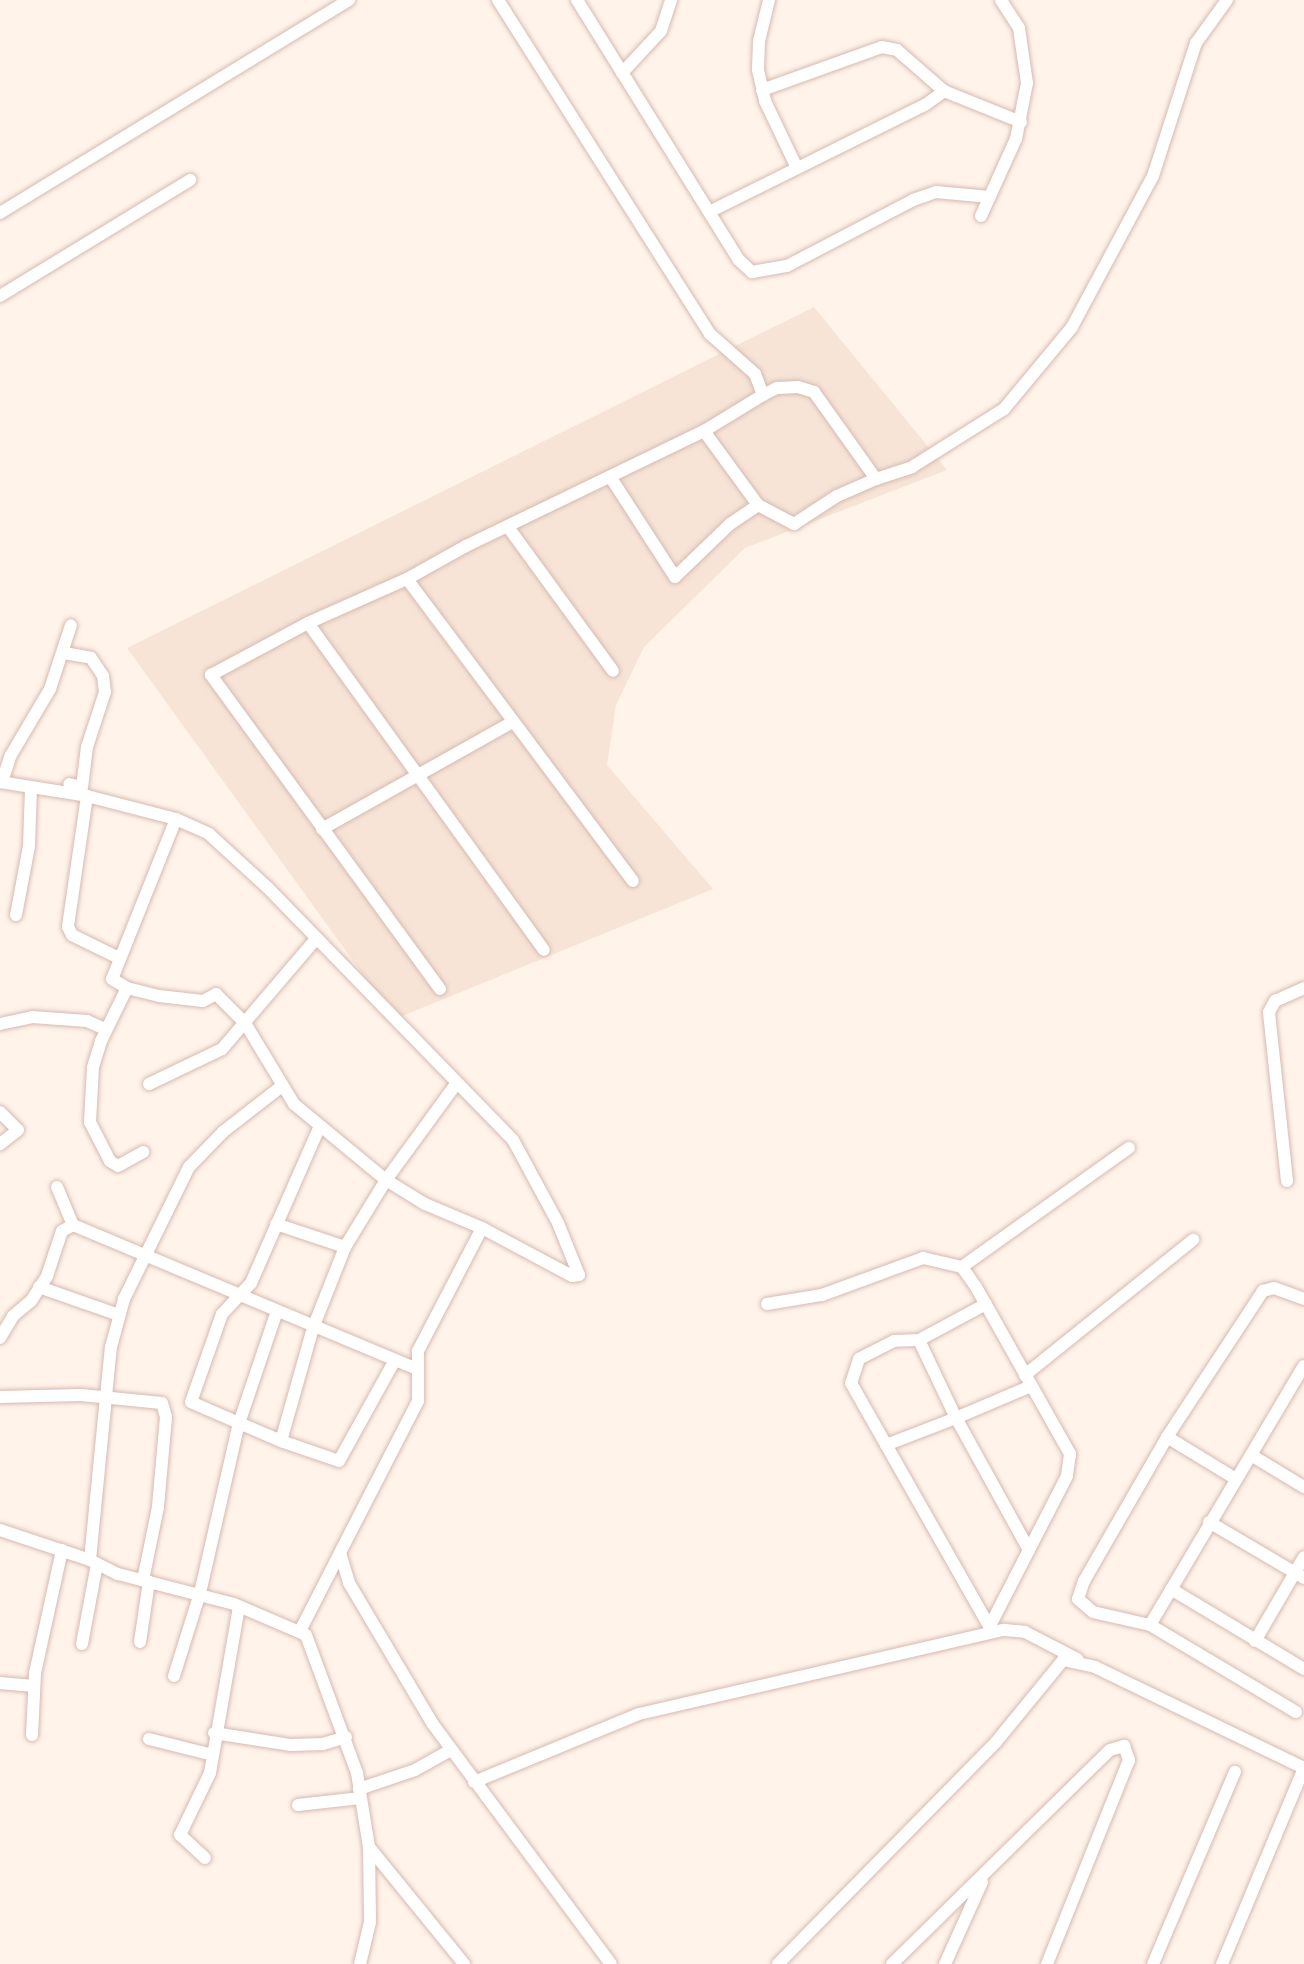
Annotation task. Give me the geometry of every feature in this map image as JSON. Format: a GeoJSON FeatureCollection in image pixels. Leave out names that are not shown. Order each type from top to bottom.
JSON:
{"type":"FeatureCollection","features":[{"type":"Feature","properties":{"kind":"street"},"geometry":{"type":"LineString","coordinates":[[0,212],[349,0]]}},
{"type":"Feature","properties":{"kind":"street"},"geometry":{"type":"LineString","coordinates":[[498,0],[710,334],[755,374],[763,396]]}},
{"type":"Feature","properties":{"kind":"street"},"geometry":{"type":"LineString","coordinates":[[577,0],[744,268],[763,273],[936,192],[990,197]]}},
{"type":"Feature","properties":{"kind":"street"},"geometry":{"type":"LineString","coordinates":[[622,73],[661,32],[671,0]]}},
{"type":"Feature","properties":{"kind":"street"},"geometry":{"type":"LineString","coordinates":[[770,0],[759,41],[762,90],[797,168]]}},
{"type":"Feature","properties":{"kind":"street"},"geometry":{"type":"LineString","coordinates":[[981,216],[1021,122],[1026,52],[1019,28],[1001,0]]}},
{"type":"Feature","properties":{"kind":"street"},"geometry":{"type":"LineString","coordinates":[[704,431],[758,505],[794,524],[809,511],[912,466],[1004,409],[1072,327],[1153,176],[1196,43],[1227,0]]}},
{"type":"Feature","properties":{"kind":"street"},"geometry":{"type":"LineString","coordinates":[[762,90],[882,47],[897,50],[944,91],[1021,122]]}},
{"type":"Feature","properties":{"kind":"street"},"geometry":{"type":"LineString","coordinates":[[709,212],[925,105],[944,91]]}},
{"type":"Feature","properties":{"kind":"street"},"geometry":{"type":"LineString","coordinates":[[0,296],[190,180]]}},
{"type":"Feature","properties":{"kind":"street"},"geometry":{"type":"LineString","coordinates":[[440,990],[212,674],[308,622],[407,579],[612,478],[778,388],[798,386],[814,392],[876,479]]}},
{"type":"Feature","properties":{"kind":"street"},"geometry":{"type":"LineString","coordinates":[[612,478],[675,577],[730,524],[758,505]]}},
{"type":"Feature","properties":{"kind":"street"},"geometry":{"type":"LineString","coordinates":[[508,528],[613,670]]}},
{"type":"Feature","properties":{"kind":"street"},"geometry":{"type":"LineString","coordinates":[[407,579],[511,724],[632,881]]}},
{"type":"Feature","properties":{"kind":"street"},"geometry":{"type":"LineString","coordinates":[[308,622],[544,950]]}},
{"type":"Feature","properties":{"kind":"street"},"geometry":{"type":"LineString","coordinates":[[71,625],[44,704],[11,756],[1,782],[88,796],[176,819],[210,834],[513,1140],[565,1238],[579,1275],[572,1276],[482,1228],[425,1204],[386,1180],[320,1126],[282,1086],[244,1023],[216,994],[202,1001],[127,988],[112,979],[176,819]]}},
{"type":"Feature","properties":{"kind":"street"},"geometry":{"type":"LineString","coordinates":[[49,790],[62,783],[82,787],[86,747],[106,692],[103,676],[90,658],[64,654]]}},
{"type":"Feature","properties":{"kind":"street"},"geometry":{"type":"LineString","coordinates":[[322,830],[511,724]]}},
{"type":"Feature","properties":{"kind":"street"},"geometry":{"type":"LineString","coordinates":[[16,915],[30,846],[31,789]]}},
{"type":"Feature","properties":{"kind":"street"},"geometry":{"type":"LineString","coordinates":[[88,796],[68,927],[72,935],[118,958]]}},
{"type":"Feature","properties":{"kind":"street"},"geometry":{"type":"LineString","coordinates":[[149,1084],[222,1049],[315,940]]}},
{"type":"Feature","properties":{"kind":"street"},"geometry":{"type":"LineString","coordinates":[[127,988],[105,1029],[94,1068],[90,1122],[110,1162],[118,1166],[143,1152]]}},
{"type":"Feature","properties":{"kind":"street"},"geometry":{"type":"LineString","coordinates":[[1287,1181],[1269,1012],[1275,1002],[1304,988]]}},
{"type":"Feature","properties":{"kind":"street"},"geometry":{"type":"LineString","coordinates":[[0,1024],[32,1016],[86,1021],[105,1029]]}},
{"type":"Feature","properties":{"kind":"street"},"geometry":{"type":"LineString","coordinates":[[281,1441],[313,1328],[345,1247],[386,1180],[456,1084]]}},
{"type":"Feature","properties":{"kind":"street"},"geometry":{"type":"LineString","coordinates":[[82,1644],[93,1562],[105,1397],[119,1314],[189,1167],[224,1131],[282,1086]]}},
{"type":"Feature","properties":{"kind":"street"},"geometry":{"type":"LineString","coordinates":[[0,1112],[18,1130],[0,1144]]}},
{"type":"Feature","properties":{"kind":"street"},"geometry":{"type":"LineString","coordinates":[[320,1126],[242,1296],[222,1314],[191,1402],[339,1462],[395,1360]]}},
{"type":"Feature","properties":{"kind":"street"},"geometry":{"type":"LineString","coordinates":[[962,1268],[1129,1148]]}},
{"type":"Feature","properties":{"kind":"street"},"geometry":{"type":"LineString","coordinates":[[57,1187],[74,1225],[417,1369]]}},
{"type":"Feature","properties":{"kind":"street"},"geometry":{"type":"LineString","coordinates":[[276,1224],[345,1247]]}},
{"type":"Feature","properties":{"kind":"street"},"geometry":{"type":"LineString","coordinates":[[0,1338],[7,1313],[40,1288],[62,1232],[74,1225]]}},
{"type":"Feature","properties":{"kind":"street"},"geometry":{"type":"LineString","coordinates":[[300,1631],[418,1401],[422,1391],[418,1350],[482,1228]]}},
{"type":"Feature","properties":{"kind":"street"},"geometry":{"type":"LineString","coordinates":[[886,1445],[956,1418],[1028,1380],[1193,1240]]}},
{"type":"Feature","properties":{"kind":"street"},"geometry":{"type":"LineString","coordinates":[[767,1304],[822,1295],[923,1258],[962,1268],[1070,1454],[1070,1464],[992,1630]]}},
{"type":"Feature","properties":{"kind":"street"},"geometry":{"type":"LineString","coordinates":[[40,1288],[119,1314]]}},
{"type":"Feature","properties":{"kind":"street"},"geometry":{"type":"LineString","coordinates":[[1296,1712],[1150,1626],[1093,1612],[1078,1599],[1084,1581],[1167,1437],[1263,1291],[1274,1288],[1304,1299]]}},
{"type":"Feature","properties":{"kind":"street"},"geometry":{"type":"LineString","coordinates":[[986,1304],[920,1340],[894,1341],[860,1359],[851,1383],[992,1630]]}},
{"type":"Feature","properties":{"kind":"street"},"geometry":{"type":"LineString","coordinates":[[174,1676],[200,1593],[238,1423],[277,1312]]}},
{"type":"Feature","properties":{"kind":"street"},"geometry":{"type":"LineString","coordinates":[[920,1340],[956,1418],[1029,1550]]}},
{"type":"Feature","properties":{"kind":"street"},"geometry":{"type":"LineString","coordinates":[[1150,1626],[1209,1522],[1299,1388],[1304,1366]]}},
{"type":"Feature","properties":{"kind":"street"},"geometry":{"type":"LineString","coordinates":[[0,1397],[155,1400],[166,1410],[140,1642]]}},
{"type":"Feature","properties":{"kind":"street"},"geometry":{"type":"LineString","coordinates":[[1167,1437],[1236,1479]]}},
{"type":"Feature","properties":{"kind":"street"},"geometry":{"type":"LineString","coordinates":[[1251,1455],[1304,1487]]}},
{"type":"Feature","properties":{"kind":"street"},"geometry":{"type":"LineString","coordinates":[[1209,1522],[1299,1575]]}},
{"type":"Feature","properties":{"kind":"street"},"geometry":{"type":"LineString","coordinates":[[0,1530],[146,1581],[239,1607],[276,1626],[300,1631],[312,1644],[346,1737],[369,1847],[370,1922],[360,1964]]}},
{"type":"Feature","properties":{"kind":"street"},"geometry":{"type":"LineString","coordinates":[[32,1735],[34,1686],[62,1550]]}},
{"type":"Feature","properties":{"kind":"street"},"geometry":{"type":"LineString","coordinates":[[340,1553],[349,1583],[452,1750],[611,1964]]}},
{"type":"Feature","properties":{"kind":"street"},"geometry":{"type":"LineString","coordinates":[[1256,1642],[1299,1575],[1304,1557]]}},
{"type":"Feature","properties":{"kind":"street"},"geometry":{"type":"LineString","coordinates":[[1171,1589],[1304,1669]]}},
{"type":"Feature","properties":{"kind":"street"},"geometry":{"type":"LineString","coordinates":[[205,1858],[180,1836],[206,1782],[213,1755],[239,1607]]}},
{"type":"Feature","properties":{"kind":"street"},"geometry":{"type":"LineString","coordinates":[[474,1782],[639,1714],[992,1630],[1025,1632],[1304,1768],[1222,1964]]}},
{"type":"Feature","properties":{"kind":"street"},"geometry":{"type":"LineString","coordinates":[[778,1964],[996,1742],[1049,1673],[1063,1660],[1078,1660]]}},
{"type":"Feature","properties":{"kind":"street"},"geometry":{"type":"LineString","coordinates":[[0,1683],[34,1686]]}},
{"type":"Feature","properties":{"kind":"street"},"geometry":{"type":"LineString","coordinates":[[214,1733],[291,1746],[323,1744],[346,1737]]}},
{"type":"Feature","properties":{"kind":"street"},"geometry":{"type":"LineString","coordinates":[[148,1739],[213,1755]]}},
{"type":"Feature","properties":{"kind":"street"},"geometry":{"type":"LineString","coordinates":[[892,1964],[1110,1750],[1124,1746],[1129,1751],[1047,1964]]}},
{"type":"Feature","properties":{"kind":"street"},"geometry":{"type":"LineString","coordinates":[[298,1805],[360,1794],[452,1750]]}},
{"type":"Feature","properties":{"kind":"street"},"geometry":{"type":"LineString","coordinates":[[1153,1964],[1234,1772]]}},
{"type":"Feature","properties":{"kind":"street"},"geometry":{"type":"LineString","coordinates":[[369,1847],[464,1964]]}},
{"type":"Feature","properties":{"kind":"street"},"geometry":{"type":"LineString","coordinates":[[945,1964],[985,1875]]}},
{"type":"Feature","properties":{"kind":"shaded area"},"geometry":{"type":"Polygon","coordinates":[[[814,307],[947,470],[745,548],[644,647],[616,705],[607,765],[713,889],[395,1019],[127,648],[814,307]]]}}]}
